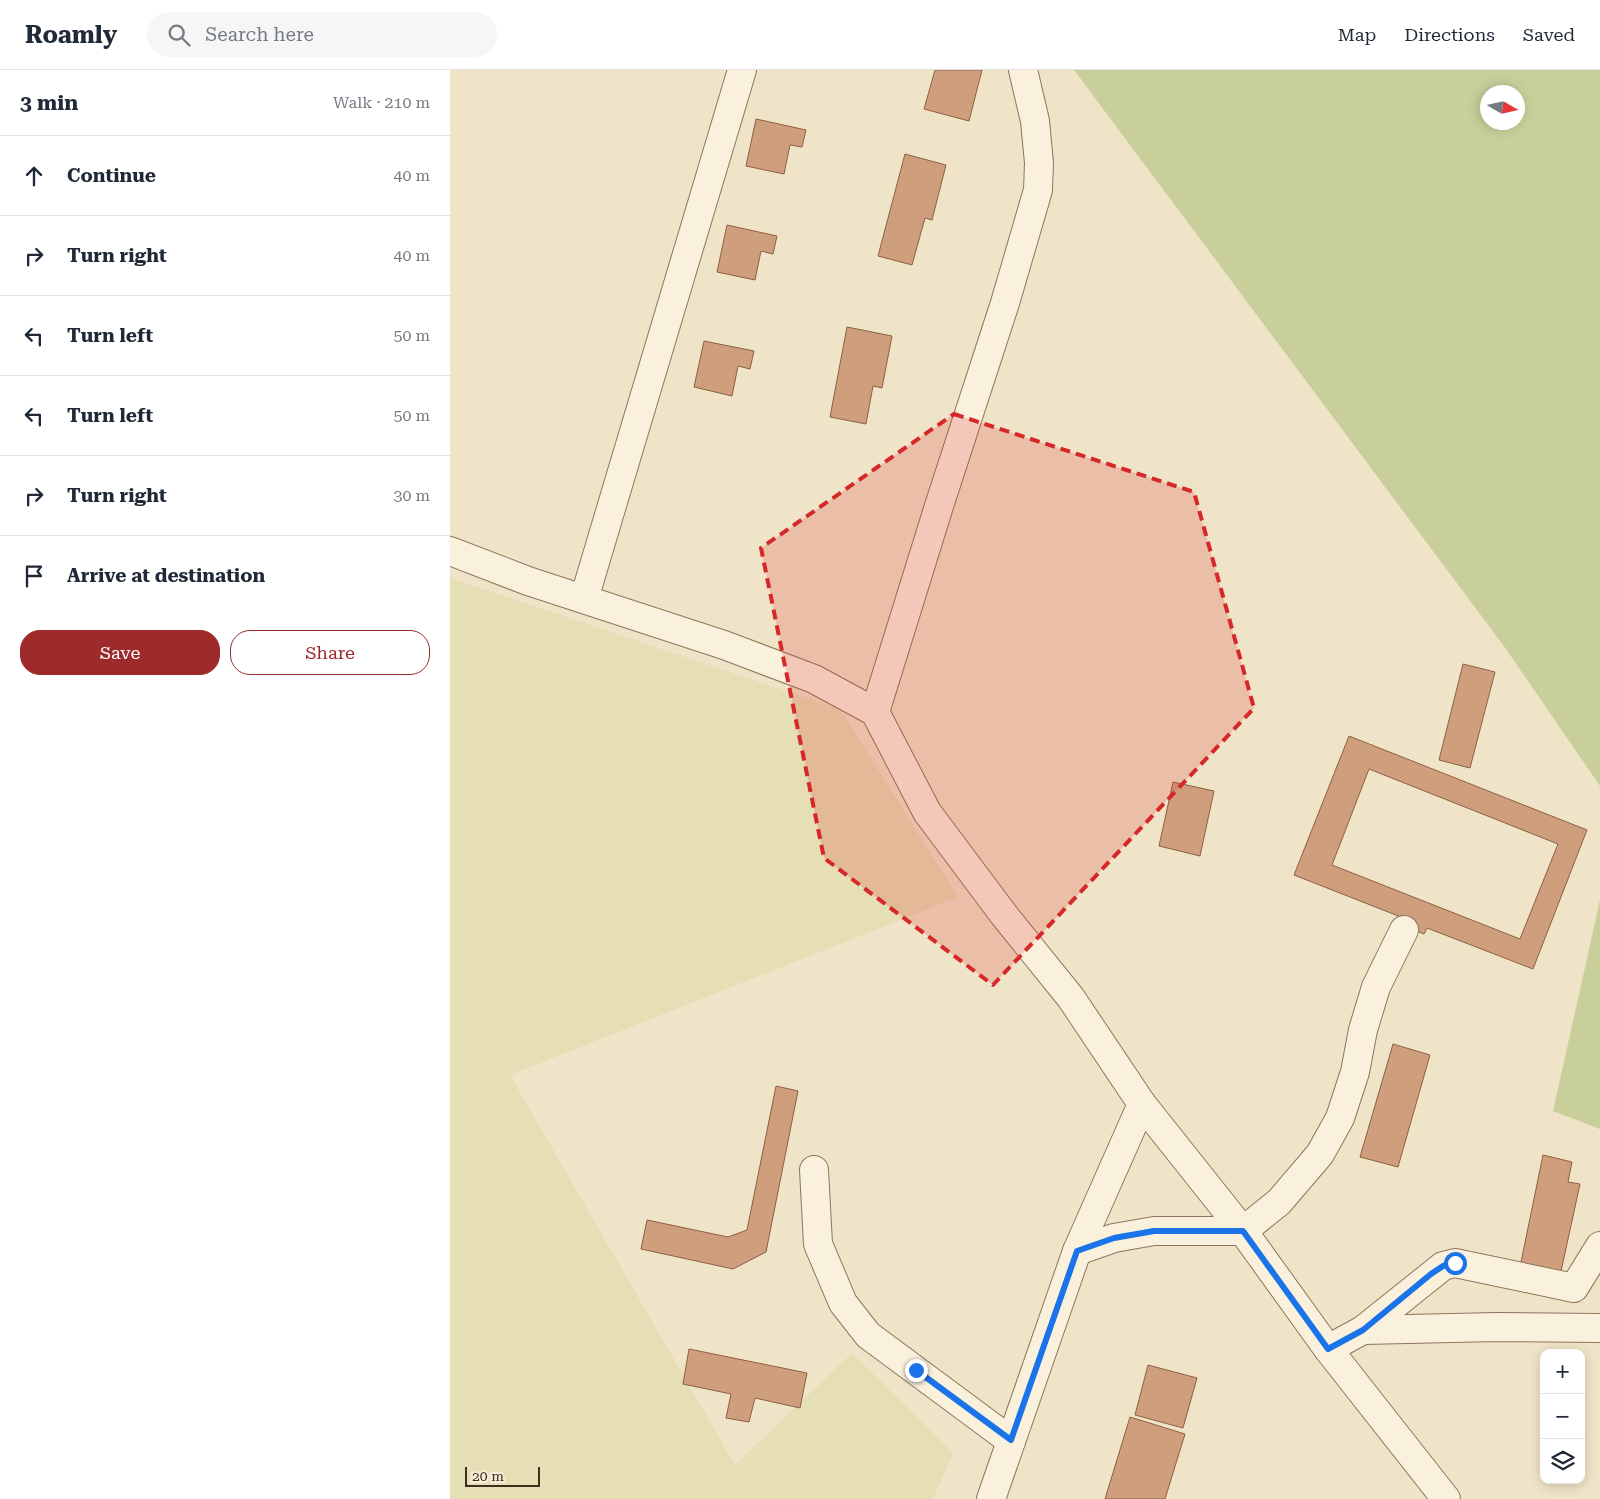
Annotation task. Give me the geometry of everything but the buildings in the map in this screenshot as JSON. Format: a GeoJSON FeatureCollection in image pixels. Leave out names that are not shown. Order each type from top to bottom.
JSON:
{"type":"FeatureCollection","features":[{"type":"Feature","properties":{"kind":"street"},"geometry":{"type":"LineString","coordinates":[[584,599],[742,70]]}},
{"type":"Feature","properties":{"kind":"street"},"geometry":{"type":"LineString","coordinates":[[875,712],[1005,303],[1038,190],[1039,163],[1035,121],[1023,70]]}},
{"type":"Feature","properties":{"kind":"street"},"geometry":{"type":"LineString","coordinates":[[450,551],[528,582],[724,646],[814,679],[875,712],[927,812],[1004,916],[1071,998],[1142,1104],[1243,1231],[1328,1349],[1446,1499]]}},
{"type":"Feature","properties":{"kind":"street"},"geometry":{"type":"LineString","coordinates":[[1077,1251],[1114,1238],[1154,1231],[1243,1231],[1279,1202],[1320,1154],[1340,1118],[1355,1072],[1363,1030],[1376,987],[1404,930]]}},
{"type":"Feature","properties":{"kind":"street"},"geometry":{"type":"LineString","coordinates":[[991,1499],[1077,1251],[1142,1104]]}},
{"type":"Feature","properties":{"kind":"street"},"geometry":{"type":"LineString","coordinates":[[814,1170],[818,1244],[842,1303],[868,1335],[1011,1440]]}},
{"type":"Feature","properties":{"kind":"street"},"geometry":{"type":"LineString","coordinates":[[1328,1349],[1363,1330],[1443,1266],[1455,1263],[1574,1288],[1600,1246]]}},
{"type":"Feature","properties":{"kind":"street"},"geometry":{"type":"LineString","coordinates":[[1363,1330],[1496,1327],[1600,1328]]}},
{"type":"Feature","properties":{"kind":"highlighted area"},"geometry":{"type":"Polygon","coordinates":[[[954,414],[1194,492],[1254,708],[993,985],[824,858],[761,548],[954,414]]]}},
{"type":"Feature","properties":{"kind":"shaded area"},"geometry":{"type":"Polygon","coordinates":[[[450,578],[840,709],[958,897],[510,1075],[735,1465],[852,1353],[953,1453],[933,1499],[450,1499],[450,578]]]}},
{"type":"Feature","properties":{"kind":"green space"},"geometry":{"type":"Polygon","coordinates":[[[1074,70],[1600,70],[1600,786],[1506,649],[1074,70]]]}},
{"type":"Feature","properties":{"kind":"green space"},"geometry":{"type":"Polygon","coordinates":[[[1600,900],[1600,1129],[1553,1111],[1600,900]]]}},
{"type":"Feature","properties":{"kind":"route"},"geometry":{"type":"LineString","coordinates":[[916,1370],[1011,1440],[1077,1251],[1114,1238],[1154,1231],[1243,1231],[1328,1349],[1363,1330],[1431,1274],[1443,1266],[1455,1263]]}}]}
